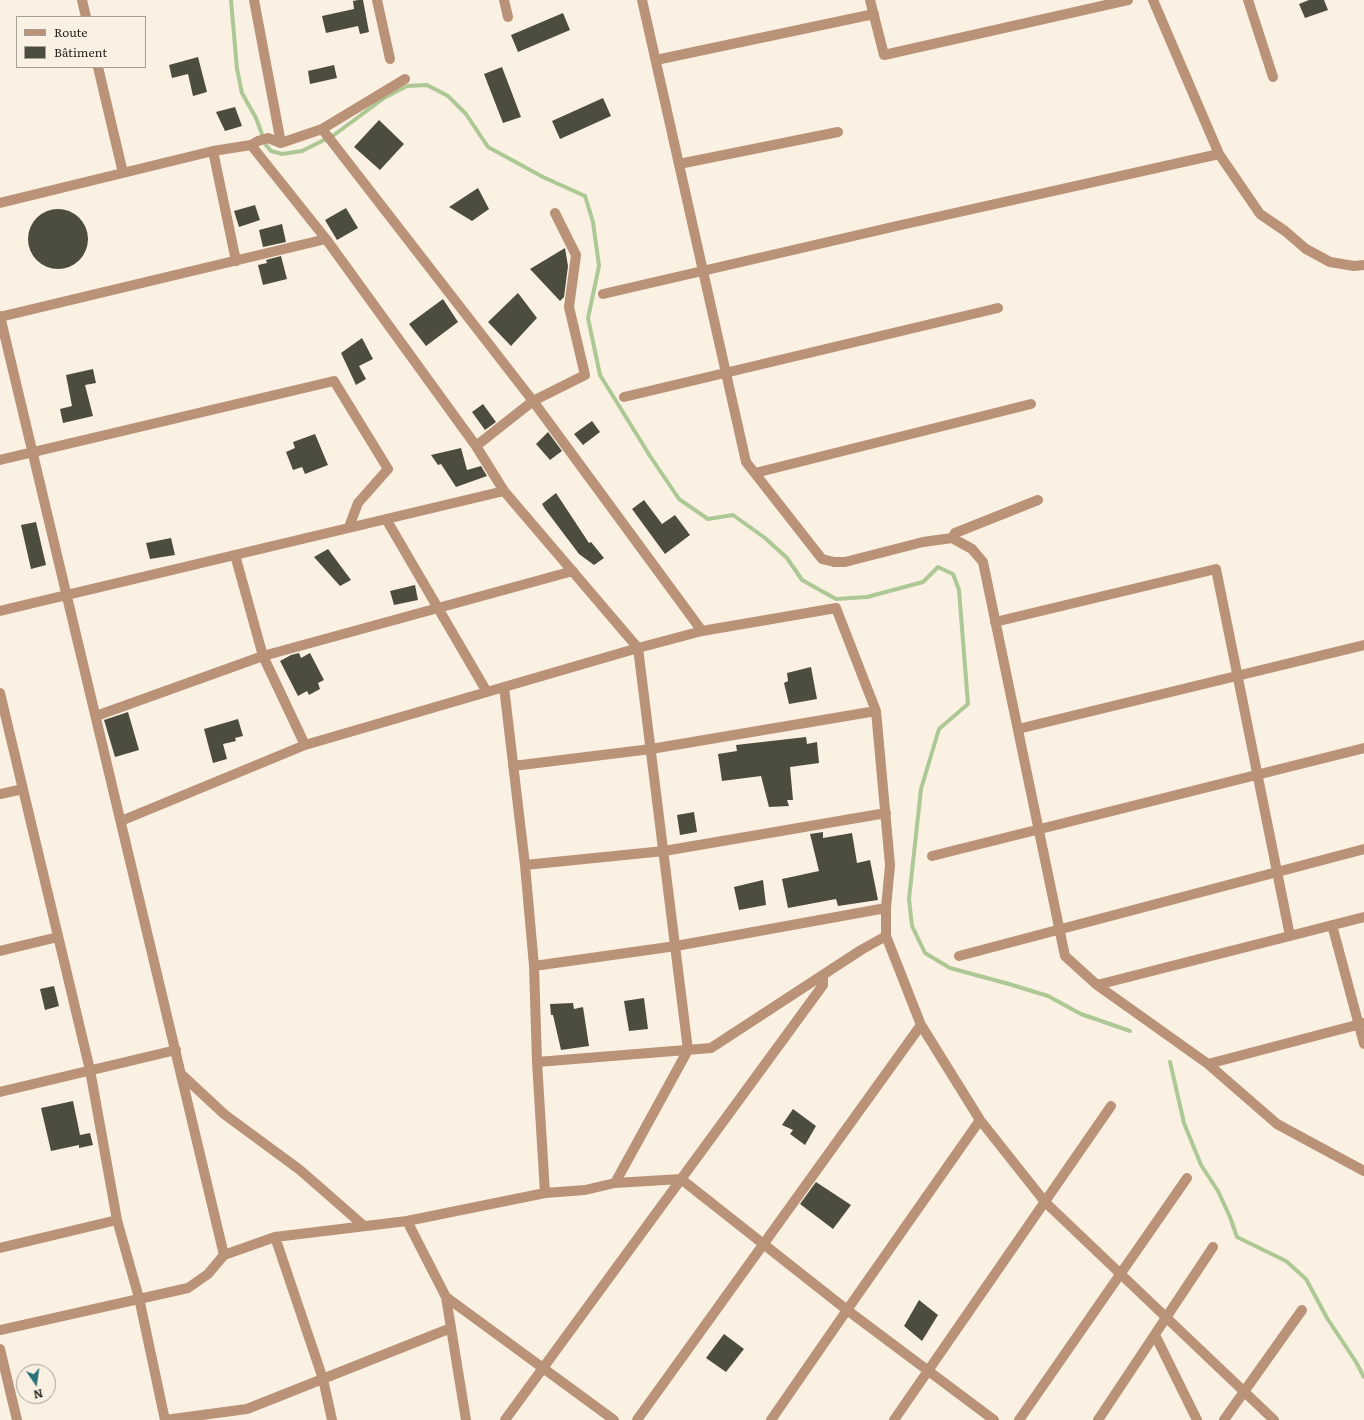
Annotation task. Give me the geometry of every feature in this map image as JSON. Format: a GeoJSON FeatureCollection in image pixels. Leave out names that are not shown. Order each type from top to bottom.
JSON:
{"type":"FeatureCollection","features":[{"type":"Feature","properties":{"kind":"street"},"geometry":{"type":"LineString","coordinates":[[82,0],[86,16]]}},
{"type":"Feature","properties":{"kind":"street"},"geometry":{"type":"LineString","coordinates":[[254,0],[281,143]]}},
{"type":"Feature","properties":{"kind":"street"},"geometry":{"type":"LineString","coordinates":[[377,0],[390,59]]}},
{"type":"Feature","properties":{"kind":"street"},"geometry":{"type":"LineString","coordinates":[[504,0],[508,17]]}},
{"type":"Feature","properties":{"kind":"street"},"geometry":{"type":"LineString","coordinates":[[642,0],[746,462],[822,559],[834,562],[845,562],[923,542],[952,538],[972,549],[983,562],[1065,956],[1097,985],[1208,1064],[1276,1124],[1364,1171]]}},
{"type":"Feature","properties":{"kind":"street"},"geometry":{"type":"LineString","coordinates":[[870,0],[884,54],[1128,0]]}},
{"type":"Feature","properties":{"kind":"street"},"geometry":{"type":"LineString","coordinates":[[1153,0],[1219,154],[1260,214],[1285,231],[1306,249],[1330,262],[1354,266],[1364,265]]}},
{"type":"Feature","properties":{"kind":"street"},"geometry":{"type":"LineString","coordinates":[[1248,0],[1273,77]]}},
{"type":"Feature","properties":{"kind":"street"},"geometry":{"type":"LineString","coordinates":[[656,60],[874,14]]}},
{"type":"Feature","properties":{"kind":"street"},"geometry":{"type":"LineString","coordinates":[[98,68],[124,173]]}},
{"type":"Feature","properties":{"kind":"street"},"geometry":{"type":"LineString","coordinates":[[0,202],[213,151],[259,142],[281,143],[322,129],[405,78]]}},
{"type":"Feature","properties":{"kind":"street"},"geometry":{"type":"LineString","coordinates":[[322,129],[533,401],[702,631]]}},
{"type":"Feature","properties":{"kind":"street"},"geometry":{"type":"LineString","coordinates":[[679,164],[838,132]]}},
{"type":"Feature","properties":{"kind":"street"},"geometry":{"type":"LineString","coordinates":[[259,142],[326,239],[476,446],[504,490],[638,648],[688,1050],[615,1183]]}},
{"type":"Feature","properties":{"kind":"street"},"geometry":{"type":"LineString","coordinates":[[213,151],[236,261]]}},
{"type":"Feature","properties":{"kind":"street"},"geometry":{"type":"LineString","coordinates":[[603,294],[909,223],[1219,154]]}},
{"type":"Feature","properties":{"kind":"street"},"geometry":{"type":"LineString","coordinates":[[476,446],[533,401],[586,375],[569,307],[576,255],[554,213]]}},
{"type":"Feature","properties":{"kind":"street"},"geometry":{"type":"LineString","coordinates":[[224,1255],[0,317],[326,239]]}},
{"type":"Feature","properties":{"kind":"street"},"geometry":{"type":"LineString","coordinates":[[624,397],[998,308]]}},
{"type":"Feature","properties":{"kind":"street"},"geometry":{"type":"LineString","coordinates":[[0,460],[334,380],[388,469],[358,503],[349,528]]}},
{"type":"Feature","properties":{"kind":"street"},"geometry":{"type":"LineString","coordinates":[[755,473],[1031,404]]}},
{"type":"Feature","properties":{"kind":"street"},"geometry":{"type":"LineString","coordinates":[[0,611],[504,490]]}},
{"type":"Feature","properties":{"kind":"street"},"geometry":{"type":"LineString","coordinates":[[952,538],[955,533],[1038,500]]}},
{"type":"Feature","properties":{"kind":"street"},"geometry":{"type":"LineString","coordinates":[[386,519],[487,692]]}},
{"type":"Feature","properties":{"kind":"street"},"geometry":{"type":"LineString","coordinates":[[235,555],[263,656],[304,745]]}},
{"type":"Feature","properties":{"kind":"street"},"geometry":{"type":"LineString","coordinates":[[995,622],[1216,569],[1290,936]]}},
{"type":"Feature","properties":{"kind":"street"},"geometry":{"type":"LineString","coordinates":[[96,716],[263,656],[573,571]]}},
{"type":"Feature","properties":{"kind":"street"},"geometry":{"type":"LineString","coordinates":[[121,822],[304,745],[638,648],[702,631],[836,608],[876,711],[890,865],[886,908],[886,936],[922,1025],[980,1120],[1045,1202],[1274,1420]]}},
{"type":"Feature","properties":{"kind":"street"},"geometry":{"type":"LineString","coordinates":[[1018,729],[1364,645]]}},
{"type":"Feature","properties":{"kind":"street"},"geometry":{"type":"LineString","coordinates":[[504,687],[525,865],[534,966],[537,1062],[545,1193]]}},
{"type":"Feature","properties":{"kind":"street"},"geometry":{"type":"LineString","coordinates":[[0,695],[90,1070],[117,1220],[139,1298],[165,1420],[247,1409],[452,1328]]}},
{"type":"Feature","properties":{"kind":"street"},"geometry":{"type":"LineString","coordinates":[[513,766],[651,749],[876,711]]}},
{"type":"Feature","properties":{"kind":"street"},"geometry":{"type":"LineString","coordinates":[[932,856],[1364,748]]}},
{"type":"Feature","properties":{"kind":"street"},"geometry":{"type":"LineString","coordinates":[[0,794],[23,789]]}},
{"type":"Feature","properties":{"kind":"street"},"geometry":{"type":"LineString","coordinates":[[525,865],[664,851],[886,813]]}},
{"type":"Feature","properties":{"kind":"street"},"geometry":{"type":"LineString","coordinates":[[959,956],[1364,849]]}},
{"type":"Feature","properties":{"kind":"street"},"geometry":{"type":"LineString","coordinates":[[534,966],[676,946],[886,908]]}},
{"type":"Feature","properties":{"kind":"street"},"geometry":{"type":"LineString","coordinates":[[1097,985],[1364,917]]}},
{"type":"Feature","properties":{"kind":"street"},"geometry":{"type":"LineString","coordinates":[[1332,925],[1361,1024],[1364,1044]]}},
{"type":"Feature","properties":{"kind":"street"},"geometry":{"type":"LineString","coordinates":[[537,1062],[711,1048],[861,950],[886,936]]}},
{"type":"Feature","properties":{"kind":"street"},"geometry":{"type":"LineString","coordinates":[[0,951],[58,937]]}},
{"type":"Feature","properties":{"kind":"street"},"geometry":{"type":"LineString","coordinates":[[505,1420],[823,985],[823,975]]}},
{"type":"Feature","properties":{"kind":"street"},"geometry":{"type":"LineString","coordinates":[[1208,1064],[1361,1024]]}},
{"type":"Feature","properties":{"kind":"street"},"geometry":{"type":"LineString","coordinates":[[637,1420],[922,1025]]}},
{"type":"Feature","properties":{"kind":"street"},"geometry":{"type":"LineString","coordinates":[[0,1092],[176,1050]]}},
{"type":"Feature","properties":{"kind":"street"},"geometry":{"type":"LineString","coordinates":[[181,1073],[224,1114],[300,1170],[364,1226]]}},
{"type":"Feature","properties":{"kind":"street"},"geometry":{"type":"LineString","coordinates":[[894,1420],[1111,1106]]}},
{"type":"Feature","properties":{"kind":"street"},"geometry":{"type":"LineString","coordinates":[[772,1420],[980,1120]]}},
{"type":"Feature","properties":{"kind":"street"},"geometry":{"type":"LineString","coordinates":[[1019,1420],[1187,1178]]}},
{"type":"Feature","properties":{"kind":"street"},"geometry":{"type":"LineString","coordinates":[[0,1330],[188,1288],[208,1274],[224,1255],[275,1236],[407,1221],[545,1193],[585,1190],[615,1183],[681,1179],[847,1310],[994,1420]]}},
{"type":"Feature","properties":{"kind":"street"},"geometry":{"type":"LineString","coordinates":[[0,1248],[117,1220]]}},
{"type":"Feature","properties":{"kind":"street"},"geometry":{"type":"LineString","coordinates":[[407,1221],[446,1297],[466,1420]]}},
{"type":"Feature","properties":{"kind":"street"},"geometry":{"type":"LineString","coordinates":[[275,1236],[323,1379],[332,1420]]}},
{"type":"Feature","properties":{"kind":"street"},"geometry":{"type":"LineString","coordinates":[[1098,1420],[1213,1247]]}},
{"type":"Feature","properties":{"kind":"street"},"geometry":{"type":"LineString","coordinates":[[446,1297],[614,1420]]}},
{"type":"Feature","properties":{"kind":"street"},"geometry":{"type":"LineString","coordinates":[[1224,1420],[1302,1310]]}},
{"type":"Feature","properties":{"kind":"street"},"geometry":{"type":"LineString","coordinates":[[1155,1335],[1197,1420]]}},
{"type":"Feature","properties":{"kind":"street"},"geometry":{"type":"LineString","coordinates":[[0,1349],[17,1420]]}},
{"type":"Feature","properties":{"kind":"building"},"geometry":{"type":"Polygon","coordinates":[[[363,0],[369,32],[360,34],[358,26],[326,33],[322,16],[354,9],[353,1],[363,0]]]}},
{"type":"Feature","properties":{"kind":"building"},"geometry":{"type":"Polygon","coordinates":[[[1309,0],[1324,0],[1328,10],[1305,18],[1299,4],[1309,0]]]}},
{"type":"Feature","properties":{"kind":"building"},"geometry":{"type":"Polygon","coordinates":[[[563,13],[570,30],[518,52],[511,35],[563,13]]]}},
{"type":"Feature","properties":{"kind":"building"},"geometry":{"type":"Polygon","coordinates":[[[198,57],[207,92],[193,96],[188,74],[172,78],[169,65],[198,57]]]}},
{"type":"Feature","properties":{"kind":"building"},"geometry":{"type":"Polygon","coordinates":[[[334,65],[337,78],[310,84],[308,71],[334,65]]]}},
{"type":"Feature","properties":{"kind":"building"},"geometry":{"type":"Polygon","coordinates":[[[502,67],[521,117],[503,123],[484,74],[502,67]]]}},
{"type":"Feature","properties":{"kind":"building"},"geometry":{"type":"Polygon","coordinates":[[[603,98],[611,116],[560,139],[552,121],[603,98]]]}},
{"type":"Feature","properties":{"kind":"building"},"geometry":{"type":"Polygon","coordinates":[[[235,107],[242,126],[225,131],[216,112],[235,107]]]}},
{"type":"Feature","properties":{"kind":"building"},"geometry":{"type":"Polygon","coordinates":[[[379,120],[404,144],[380,170],[354,147],[379,120]]]}},
{"type":"Feature","properties":{"kind":"building"},"geometry":{"type":"Polygon","coordinates":[[[478,188],[489,209],[472,221],[449,207],[478,188]]]}},
{"type":"Feature","properties":{"kind":"building"},"geometry":{"type":"Polygon","coordinates":[[[255,205],[260,220],[239,227],[234,211],[255,205]]]}},
{"type":"Feature","properties":{"kind":"building"},"geometry":{"type":"Polygon","coordinates":[[[346,208],[358,228],[337,240],[325,220],[346,208]]]}},
{"type":"Feature","properties":{"kind":"building"},"geometry":{"type":"Polygon","coordinates":[[[52,209],[64,209],[80,217],[86,227],[88,239],[86,251],[80,261],[64,269],[52,269],[36,261],[28,245],[28,233],[36,217],[52,209]]]}},
{"type":"Feature","properties":{"kind":"building"},"geometry":{"type":"Polygon","coordinates":[[[282,224],[286,242],[263,247],[259,230],[282,224]]]}},
{"type":"Feature","properties":{"kind":"building"},"geometry":{"type":"Polygon","coordinates":[[[565,248],[568,266],[564,297],[560,301],[530,269],[565,248]]]}},
{"type":"Feature","properties":{"kind":"building"},"geometry":{"type":"Polygon","coordinates":[[[281,256],[287,279],[263,285],[258,265],[267,263],[266,260],[281,256]]]}},
{"type":"Feature","properties":{"kind":"building"},"geometry":{"type":"Polygon","coordinates":[[[518,293],[537,318],[511,346],[488,322],[518,293]]]}},
{"type":"Feature","properties":{"kind":"building"},"geometry":{"type":"Polygon","coordinates":[[[443,299],[458,322],[426,346],[409,324],[443,299]]]}},
{"type":"Feature","properties":{"kind":"building"},"geometry":{"type":"Polygon","coordinates":[[[362,338],[373,359],[359,366],[366,379],[356,385],[341,353],[362,338]]]}},
{"type":"Feature","properties":{"kind":"building"},"geometry":{"type":"Polygon","coordinates":[[[93,369],[96,383],[85,385],[93,416],[63,423],[60,409],[72,406],[66,375],[93,369]]]}},
{"type":"Feature","properties":{"kind":"building"},"geometry":{"type":"Polygon","coordinates":[[[483,404],[496,422],[485,430],[472,412],[483,404]]]}},
{"type":"Feature","properties":{"kind":"building"},"geometry":{"type":"Polygon","coordinates":[[[592,421],[600,432],[583,445],[574,434],[592,421]]]}},
{"type":"Feature","properties":{"kind":"building"},"geometry":{"type":"Polygon","coordinates":[[[548,432],[562,451],[550,460],[536,444],[548,432]]]}},
{"type":"Feature","properties":{"kind":"building"},"geometry":{"type":"Polygon","coordinates":[[[315,434],[328,465],[305,474],[302,467],[293,470],[286,452],[295,448],[293,442],[315,434]]]}},
{"type":"Feature","properties":{"kind":"building"},"geometry":{"type":"Polygon","coordinates":[[[461,448],[467,470],[481,466],[487,476],[456,487],[441,464],[438,465],[431,455],[461,448]]]}},
{"type":"Feature","properties":{"kind":"building"},"geometry":{"type":"Polygon","coordinates":[[[556,493],[589,543],[591,542],[604,558],[594,565],[579,554],[542,504],[556,493]]]}},
{"type":"Feature","properties":{"kind":"building"},"geometry":{"type":"Polygon","coordinates":[[[644,500],[662,524],[675,515],[690,535],[665,554],[632,509],[644,500]]]}},
{"type":"Feature","properties":{"kind":"building"},"geometry":{"type":"Polygon","coordinates":[[[36,522],[46,565],[31,569],[21,525],[36,522]]]}},
{"type":"Feature","properties":{"kind":"building"},"geometry":{"type":"Polygon","coordinates":[[[171,538],[175,555],[150,559],[146,543],[171,538]]]}},
{"type":"Feature","properties":{"kind":"building"},"geometry":{"type":"Polygon","coordinates":[[[328,549],[351,580],[340,586],[314,557],[328,549]]]}},
{"type":"Feature","properties":{"kind":"building"},"geometry":{"type":"Polygon","coordinates":[[[415,585],[418,600],[394,605],[390,591],[415,585]]]}},
{"type":"Feature","properties":{"kind":"building"},"geometry":{"type":"Polygon","coordinates":[[[299,653],[301,658],[310,653],[324,680],[318,683],[320,689],[309,695],[307,691],[298,696],[280,661],[291,655],[299,653]]]}},
{"type":"Feature","properties":{"kind":"building"},"geometry":{"type":"Polygon","coordinates":[[[811,667],[817,699],[789,704],[784,683],[788,681],[787,673],[811,667]]]}},
{"type":"Feature","properties":{"kind":"building"},"geometry":{"type":"Polygon","coordinates":[[[128,712],[139,750],[115,757],[104,720],[128,712]]]}},
{"type":"Feature","properties":{"kind":"building"},"geometry":{"type":"Polygon","coordinates":[[[238,719],[243,736],[235,738],[236,741],[223,744],[227,759],[213,763],[204,729],[238,719]]]}},
{"type":"Feature","properties":{"kind":"building"},"geometry":{"type":"Polygon","coordinates":[[[806,737],[807,744],[817,742],[819,763],[790,767],[793,800],[787,800],[789,806],[769,807],[761,776],[722,781],[718,754],[737,751],[736,745],[806,737]]]}},
{"type":"Feature","properties":{"kind":"building"},"geometry":{"type":"Polygon","coordinates":[[[694,812],[697,832],[680,835],[677,815],[694,812]]]}},
{"type":"Feature","properties":{"kind":"building"},"geometry":{"type":"Polygon","coordinates":[[[823,832],[823,838],[852,833],[857,863],[870,860],[878,900],[838,906],[836,899],[788,908],[782,879],[819,871],[810,834],[823,832]]]}},
{"type":"Feature","properties":{"kind":"building"},"geometry":{"type":"Polygon","coordinates":[[[763,880],[766,905],[739,910],[734,887],[763,880]]]}},
{"type":"Feature","properties":{"kind":"building"},"geometry":{"type":"Polygon","coordinates":[[[54,986],[59,1006],[45,1010],[40,989],[54,986]]]}},
{"type":"Feature","properties":{"kind":"building"},"geometry":{"type":"Polygon","coordinates":[[[644,998],[648,1029],[629,1031],[624,1001],[644,998]]]}},
{"type":"Feature","properties":{"kind":"building"},"geometry":{"type":"Polygon","coordinates":[[[573,1003],[574,1009],[583,1007],[589,1046],[561,1050],[553,1015],[551,1015],[550,1004],[573,1003]]]}},
{"type":"Feature","properties":{"kind":"building"},"geometry":{"type":"Polygon","coordinates":[[[73,1101],[80,1135],[90,1133],[93,1145],[79,1148],[79,1145],[51,1151],[41,1108],[73,1101]]]}},
{"type":"Feature","properties":{"kind":"building"},"geometry":{"type":"Polygon","coordinates":[[[793,1109],[816,1126],[805,1145],[790,1134],[793,1130],[782,1125],[793,1109]]]}},
{"type":"Feature","properties":{"kind":"building"},"geometry":{"type":"Polygon","coordinates":[[[816,1182],[851,1205],[833,1229],[800,1204],[816,1182]]]}},
{"type":"Feature","properties":{"kind":"building"},"geometry":{"type":"Polygon","coordinates":[[[919,1300],[938,1315],[922,1341],[904,1326],[919,1300]]]}},
{"type":"Feature","properties":{"kind":"building"},"geometry":{"type":"Polygon","coordinates":[[[724,1334],[744,1349],[726,1372],[706,1358],[724,1334]]]}},
{"type":"Feature","properties":{"kind":"waterway"},"geometry":{"type":"LineString","coordinates":[[231,0],[237,69],[242,93],[256,118],[266,145],[271,151],[282,154],[302,151],[324,140]]}},
{"type":"Feature","properties":{"kind":"waterway"},"geometry":{"type":"LineString","coordinates":[[334,135],[384,98],[407,86],[427,85],[448,96],[466,114],[488,147],[543,177],[585,196],[593,222],[599,266],[588,318],[600,375],[650,456],[679,499],[708,519],[733,515],[765,538],[787,558],[802,580],[836,599],[867,597],[923,582],[938,567],[953,574],[959,590],[968,704],[939,729],[921,789],[909,899],[912,926],[925,953],[950,968],[1048,996],[1081,1014],[1130,1031]]}},
{"type":"Feature","properties":{"kind":"waterway"},"geometry":{"type":"LineString","coordinates":[[1170,1062],[1184,1123],[1201,1165],[1218,1191],[1237,1237],[1286,1261],[1306,1279],[1327,1318],[1364,1377]]}}]}
